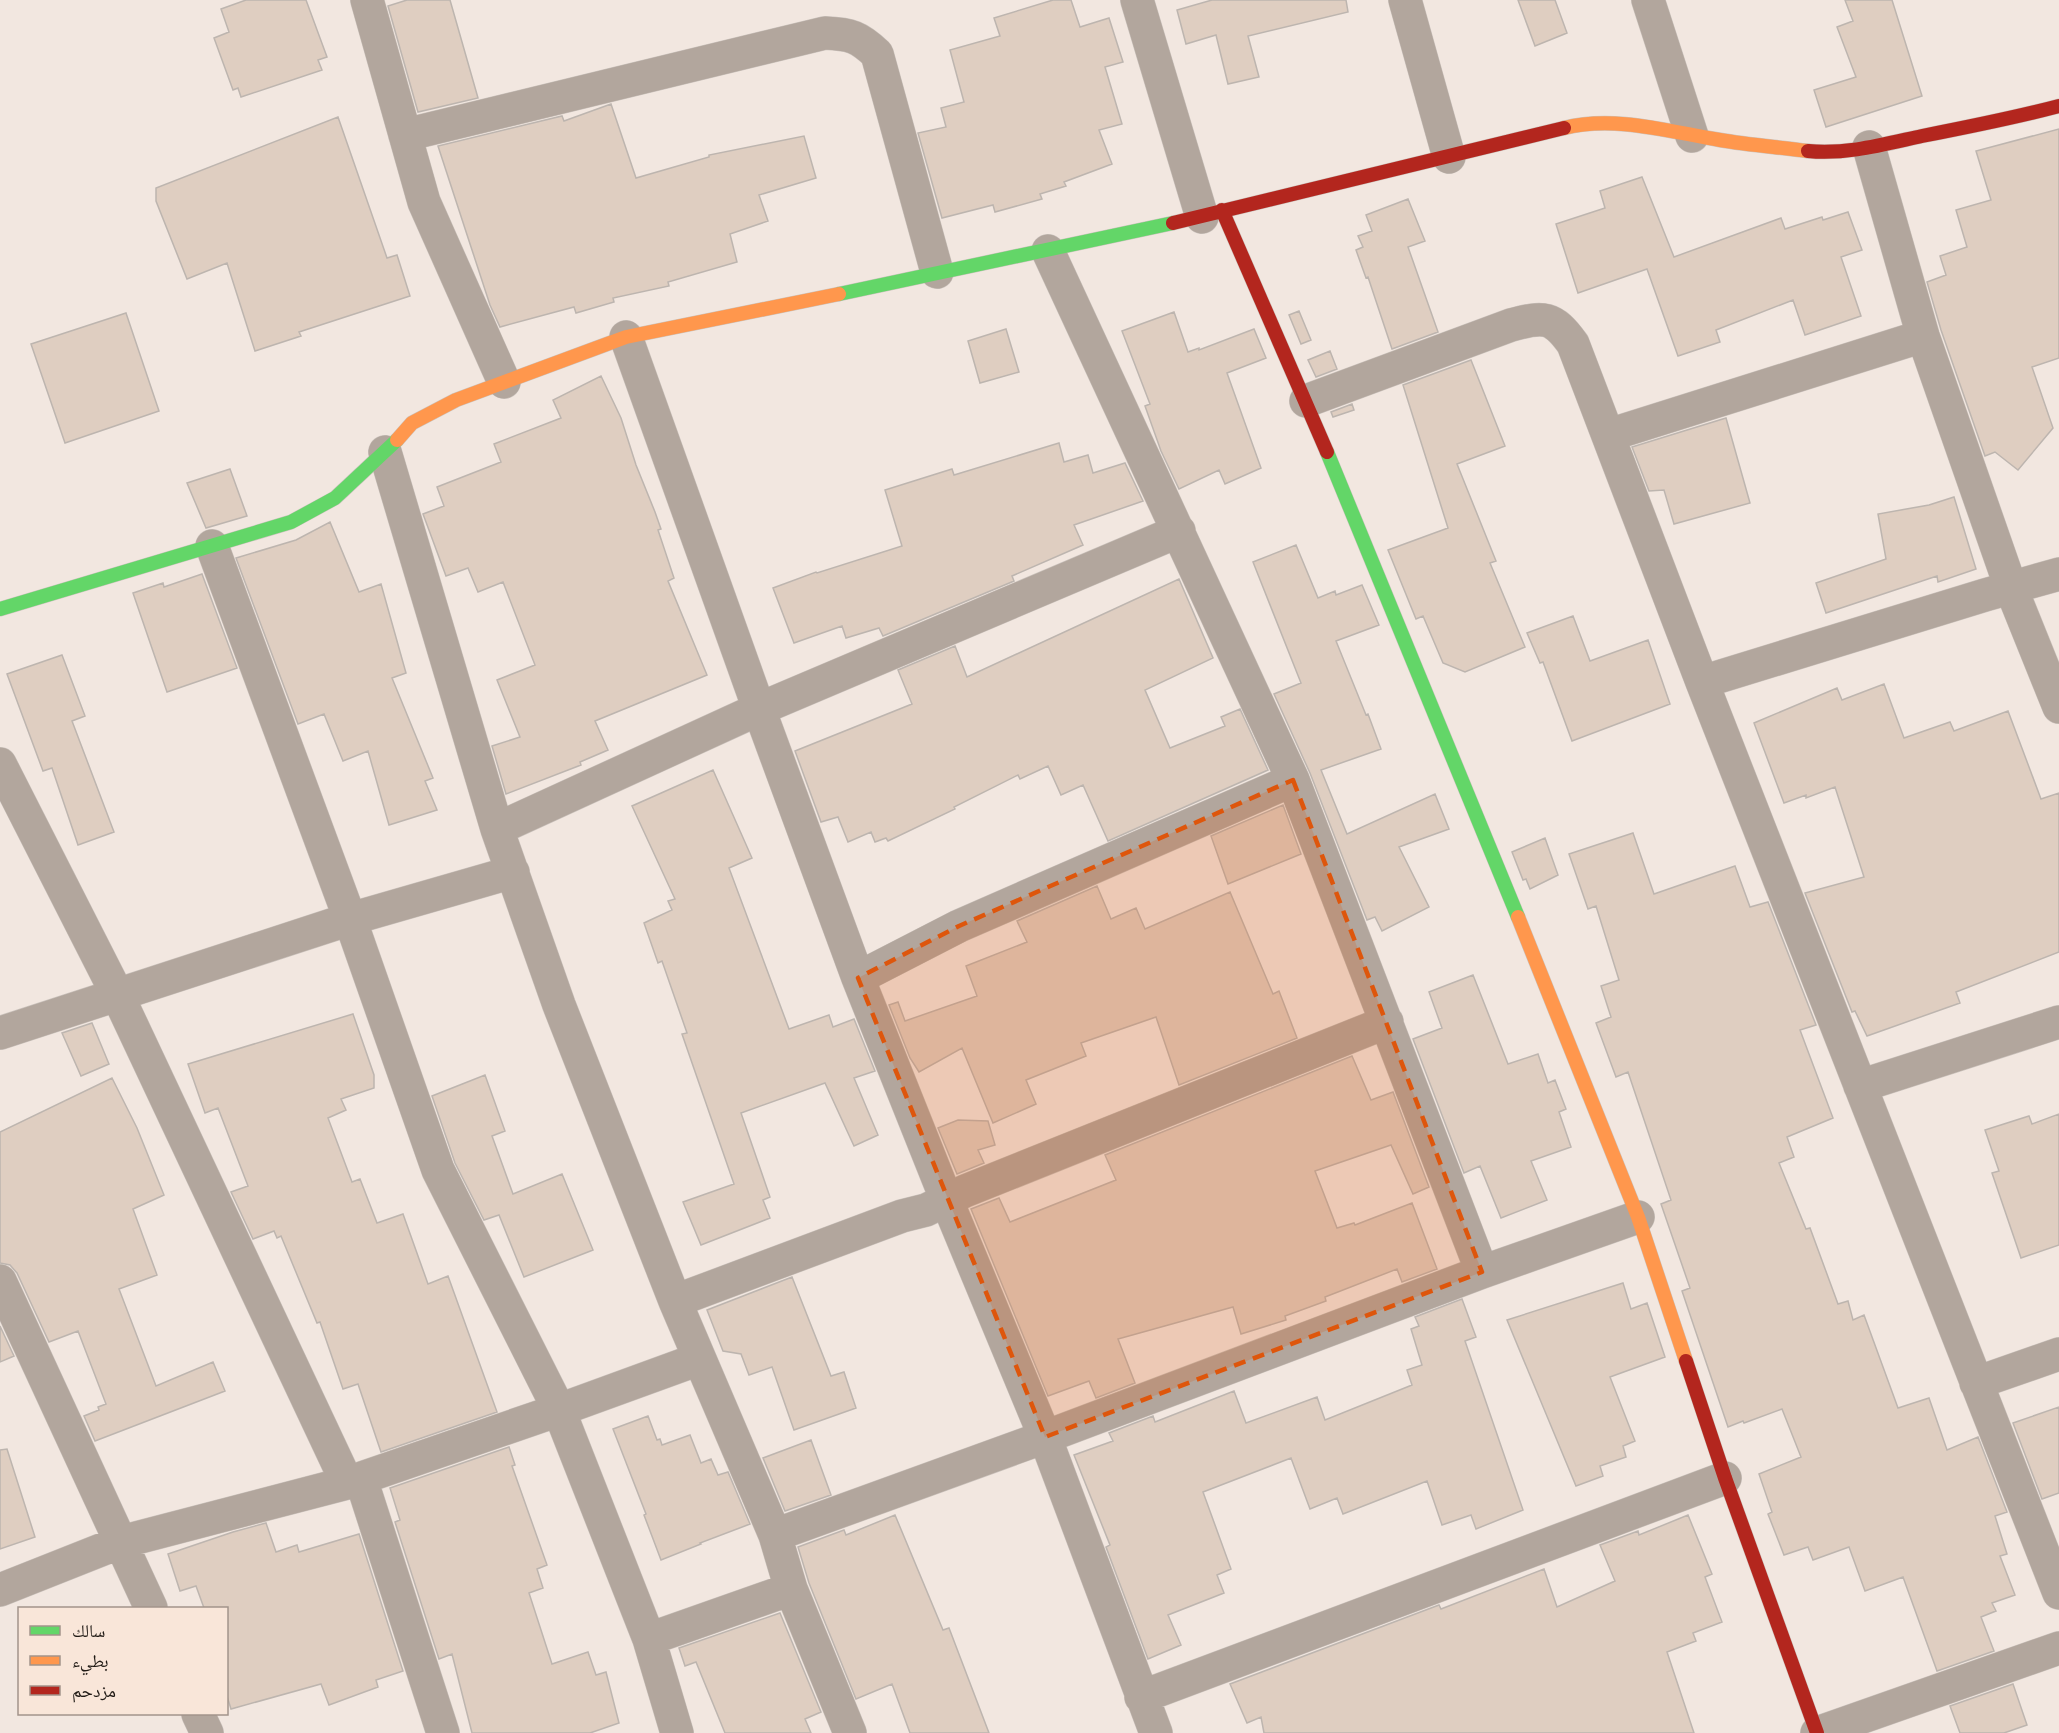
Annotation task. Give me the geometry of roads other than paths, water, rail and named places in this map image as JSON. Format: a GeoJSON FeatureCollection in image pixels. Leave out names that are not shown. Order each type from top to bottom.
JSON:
{"type":"FeatureCollection","features":[{"type":"Feature","properties":{"kind":"street"},"geometry":{"type":"LineString","coordinates":[[367,0],[424,202],[504,382]]}},
{"type":"Feature","properties":{"kind":"street"},"geometry":{"type":"LineString","coordinates":[[1137,0],[1212,213],[1305,401],[1473,804],[1638,1217],[1725,1478],[1817,1733],[2059,1648]]}},
{"type":"Feature","properties":{"kind":"street"},"geometry":{"type":"LineString","coordinates":[[1405,0],[1449,157]]}},
{"type":"Feature","properties":{"kind":"street"},"geometry":{"type":"LineString","coordinates":[[1648,0],[1692,136]]}},
{"type":"Feature","properties":{"kind":"street"},"geometry":{"type":"LineString","coordinates":[[405,135],[825,33],[845,34],[861,40],[878,54],[937,272]]}},
{"type":"Feature","properties":{"kind":"street"},"geometry":{"type":"LineString","coordinates":[[0,609],[291,522],[335,498],[385,452],[412,423],[456,400],[626,337],[1048,251],[1449,157],[1575,125],[1616,123],[1692,136],[1827,153],[1869,147],[2022,116],[2059,106]]}},
{"type":"Feature","properties":{"kind":"street"},"geometry":{"type":"LineString","coordinates":[[1869,147],[1923,336],[2011,588],[2059,707]]}},
{"type":"Feature","properties":{"kind":"street"},"geometry":{"type":"LineString","coordinates":[[1048,251],[1293,780],[1482,1272]]}},
{"type":"Feature","properties":{"kind":"street"},"geometry":{"type":"LineString","coordinates":[[1305,401],[1528,320],[1544,319],[1561,327],[1573,344],[1702,682],[2059,1593]]}},
{"type":"Feature","properties":{"kind":"street"},"geometry":{"type":"LineString","coordinates":[[1609,435],[1923,336]]}},
{"type":"Feature","properties":{"kind":"street"},"geometry":{"type":"LineString","coordinates":[[626,337],[858,978],[947,1201],[1046,1437],[1156,1733]]}},
{"type":"Feature","properties":{"kind":"street"},"geometry":{"type":"LineString","coordinates":[[385,452],[497,829],[559,1005],[675,1301],[774,1535],[791,1588],[850,1733]]}},
{"type":"Feature","properties":{"kind":"street"},"geometry":{"type":"LineString","coordinates":[[497,829],[759,709],[1179,531]]}},
{"type":"Feature","properties":{"kind":"street"},"geometry":{"type":"LineString","coordinates":[[212,546],[350,919],[438,1170],[559,1410],[649,1639],[677,1733]]}},
{"type":"Feature","properties":{"kind":"street"},"geometry":{"type":"LineString","coordinates":[[1702,682],[2059,574]]}},
{"type":"Feature","properties":{"kind":"street"},"geometry":{"type":"LineString","coordinates":[[0,764],[118,996],[354,1481],[442,1733]]}},
{"type":"Feature","properties":{"kind":"street"},"geometry":{"type":"LineString","coordinates":[[858,978],[959,926],[1293,780]]}},
{"type":"Feature","properties":{"kind":"street"},"geometry":{"type":"LineString","coordinates":[[0,1033],[350,919],[513,872]]}},
{"type":"Feature","properties":{"kind":"street"},"geometry":{"type":"LineString","coordinates":[[1860,1086],[2059,1022]]}},
{"type":"Feature","properties":{"kind":"street"},"geometry":{"type":"LineString","coordinates":[[675,1301],[902,1216],[926,1210],[976,1187],[1387,1023]]}},
{"type":"Feature","properties":{"kind":"street"},"geometry":{"type":"LineString","coordinates":[[774,1535],[1046,1437],[1482,1272],[1638,1217]]}},
{"type":"Feature","properties":{"kind":"street"},"geometry":{"type":"LineString","coordinates":[[0,1281],[151,1607]]}},
{"type":"Feature","properties":{"kind":"street"},"geometry":{"type":"LineString","coordinates":[[1976,1383],[2059,1354]]}},
{"type":"Feature","properties":{"kind":"street"},"geometry":{"type":"LineString","coordinates":[[0,1590],[121,1542],[354,1481],[699,1359]]}},
{"type":"Feature","properties":{"kind":"street"},"geometry":{"type":"LineString","coordinates":[[1141,1697],[1725,1478]]}},
{"type":"Feature","properties":{"kind":"street"},"geometry":{"type":"LineString","coordinates":[[649,1639],[791,1588]]}},
{"type":"Feature","properties":{"kind":"street"},"geometry":{"type":"LineString","coordinates":[[199,1715],[207,1733]]}}]}
